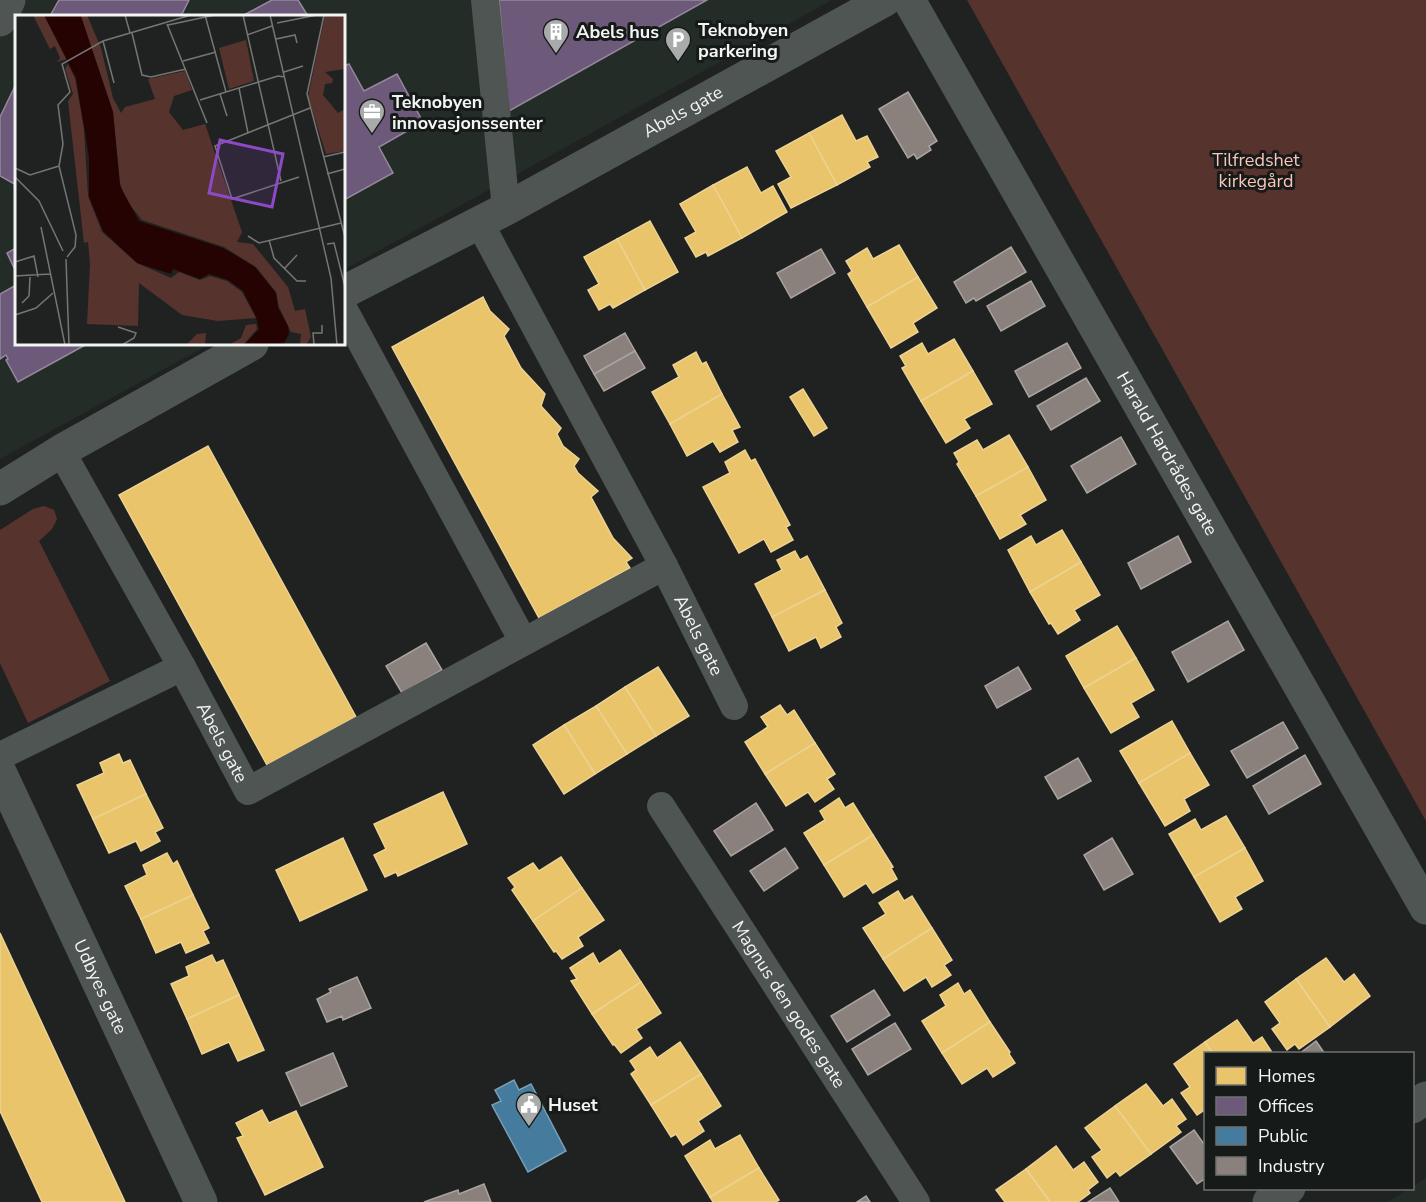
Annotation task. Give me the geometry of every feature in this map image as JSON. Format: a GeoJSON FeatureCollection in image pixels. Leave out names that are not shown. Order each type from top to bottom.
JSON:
{"type":"FeatureCollection","features":[{"type":"Feature","properties":{"kind":"street"},"geometry":{"type":"LineString","coordinates":[[0,20],[9,0]]}},
{"type":"Feature","properties":{"kind":"street","name":"Abels gate"},"geometry":{"type":"LineString","coordinates":[[345,291],[493,216],[885,0]]}},
{"type":"Feature","properties":{"kind":"street","name":"Harald Hardrådes gate"},"geometry":{"type":"LineString","coordinates":[[909,0],[1426,908]]}},
{"type":"Feature","properties":{"kind":"street"},"geometry":{"type":"LineString","coordinates":[[0,489],[61,451],[250,345]]}},
{"type":"Feature","properties":{"kind":"street","name":"Udbyes gate"},"geometry":{"type":"LineString","coordinates":[[0,772],[201,1202]]}},
{"type":"Feature","properties":{"kind":"street"},"geometry":{"type":"LineString","coordinates":[[1269,1202],[1286,1190]]}},
{"type":"Feature","properties":{"kind":"lane"},"geometry":{"type":"LineString","coordinates":[[485,0],[493,216]]}},
{"type":"Feature","properties":{"kind":"lane","name":"Abels gate"},"geometry":{"type":"LineString","coordinates":[[493,216],[734,706]]}},
{"type":"Feature","properties":{"kind":"lane"},"geometry":{"type":"LineString","coordinates":[[345,312],[523,641]]}},
{"type":"Feature","properties":{"kind":"lane","name":"Abels gate"},"geometry":{"type":"LineString","coordinates":[[61,451],[182,667],[248,791],[664,566]]}},
{"type":"Feature","properties":{"kind":"lane"},"geometry":{"type":"LineString","coordinates":[[0,756],[182,667]]}},
{"type":"Feature","properties":{"kind":"lane","name":"Magnus den godes gate"},"geometry":{"type":"LineString","coordinates":[[661,806],[916,1202]]}},
{"type":"Feature","properties":{"kind":"shaded area"},"geometry":{"type":"Polygon","coordinates":[[[0,0],[832,0],[345,269],[345,15],[15,15],[15,345],[208,345],[0,459],[0,0]]]}},
{"type":"Feature","properties":{"kind":"shaded area"},"geometry":{"type":"Polygon","coordinates":[[[1426,1178],[1426,1202],[1387,1202],[1407,1190],[1414,1190],[1414,1185],[1426,1178]]]}},
{"type":"Feature","properties":{"kind":"green space","name":"Tilfredshet kirkegård"},"geometry":{"type":"Polygon","coordinates":[[[967,0],[1426,0],[1426,821],[967,0]]]}},
{"type":"Feature","properties":{"kind":"green space"},"geometry":{"type":"Polygon","coordinates":[[[44,506],[54,510],[57,519],[52,529],[39,541],[110,681],[28,723],[0,663],[0,530],[33,509],[44,506]]]}},
{"type":"Feature","properties":{"kind":"building: Homes"},"geometry":{"type":"Polygon","coordinates":[[[842,115],[856,141],[867,136],[878,157],[867,162],[870,167],[837,185],[809,133],[842,115]]]}},
{"type":"Feature","properties":{"kind":"building: Homes"},"geometry":{"type":"Polygon","coordinates":[[[809,133],[837,185],[791,208],[778,184],[791,177],[776,151],[809,133]]]}},
{"type":"Feature","properties":{"kind":"building: Homes"},"geometry":{"type":"Polygon","coordinates":[[[747,167],[761,193],[773,186],[787,212],[742,238],[713,185],[747,167]]]}},
{"type":"Feature","properties":{"kind":"building: Homes"},"geometry":{"type":"Polygon","coordinates":[[[713,185],[742,238],[708,256],[706,252],[696,257],[685,238],[696,232],[680,204],[713,185]]]}},
{"type":"Feature","properties":{"kind":"building: Homes"},"geometry":{"type":"Polygon","coordinates":[[[650,221],[678,272],[645,290],[617,239],[650,221]]]}},
{"type":"Feature","properties":{"kind":"building: Homes"},"geometry":{"type":"Polygon","coordinates":[[[617,239],[645,290],[613,308],[610,304],[599,310],[588,290],[599,284],[584,257],[617,239]]]}},
{"type":"Feature","properties":{"kind":"building: Homes"},"geometry":{"type":"Polygon","coordinates":[[[899,245],[918,277],[867,307],[848,274],[852,271],[846,261],[867,248],[873,259],[899,245]]]}},
{"type":"Feature","properties":{"kind":"building: Homes"},"geometry":{"type":"Polygon","coordinates":[[[918,277],[937,308],[913,323],[918,332],[891,348],[867,307],[918,277]]]}},
{"type":"Feature","properties":{"kind":"building: Homes"},"geometry":{"type":"Polygon","coordinates":[[[483,297],[490,311],[509,329],[504,336],[521,368],[545,394],[541,406],[561,428],[557,434],[563,446],[579,459],[574,466],[578,473],[598,491],[591,497],[613,538],[632,558],[626,562],[630,568],[539,618],[392,347],[483,297]]]}},
{"type":"Feature","properties":{"kind":"building: Homes"},"geometry":{"type":"Polygon","coordinates":[[[954,339],[973,371],[921,401],[902,368],[906,366],[900,356],[922,343],[928,354],[954,339]]]}},
{"type":"Feature","properties":{"kind":"building: Homes"},"geometry":{"type":"Polygon","coordinates":[[[696,352],[702,364],[706,362],[722,394],[670,424],[652,392],[679,377],[673,365],[696,352]]]}},
{"type":"Feature","properties":{"kind":"building: Homes"},"geometry":{"type":"Polygon","coordinates":[[[973,371],[992,404],[964,419],[970,428],[946,443],[921,401],[973,371]]]}},
{"type":"Feature","properties":{"kind":"building: Homes"},"geometry":{"type":"Polygon","coordinates":[[[803,389],[827,428],[814,436],[790,397],[803,389]]]}},
{"type":"Feature","properties":{"kind":"building: Homes"},"geometry":{"type":"Polygon","coordinates":[[[722,394],[740,427],[732,430],[738,442],[720,452],[713,441],[687,456],[670,424],[722,394]]]}},
{"type":"Feature","properties":{"kind":"building: Homes"},"geometry":{"type":"Polygon","coordinates":[[[1009,435],[1028,467],[976,496],[957,464],[959,462],[954,453],[977,440],[983,450],[1009,435]]]}},
{"type":"Feature","properties":{"kind":"building: Homes"},"geometry":{"type":"Polygon","coordinates":[[[208,446],[356,717],[267,765],[119,495],[208,446]]]}},
{"type":"Feature","properties":{"kind":"building: Homes"},"geometry":{"type":"Polygon","coordinates":[[[745,450],[751,461],[755,459],[790,525],[786,527],[793,540],[771,552],[764,539],[739,553],[703,487],[730,473],[725,462],[745,450]]]}},
{"type":"Feature","properties":{"kind":"building: Homes"},"geometry":{"type":"Polygon","coordinates":[[[1028,467],[1046,500],[1020,515],[1026,524],[1000,539],[976,496],[1028,467]]]}},
{"type":"Feature","properties":{"kind":"building: Homes"},"geometry":{"type":"Polygon","coordinates":[[[1062,530],[1081,562],[1030,592],[1008,550],[1031,536],[1036,545],[1062,530]]]}},
{"type":"Feature","properties":{"kind":"building: Homes"},"geometry":{"type":"Polygon","coordinates":[[[795,551],[800,560],[807,556],[825,590],[772,617],[755,584],[782,570],[777,560],[795,551]]]}},
{"type":"Feature","properties":{"kind":"building: Homes"},"geometry":{"type":"Polygon","coordinates":[[[1081,562],[1100,595],[1074,610],[1080,620],[1058,634],[1051,623],[1049,624],[1030,592],[1081,562]]]}},
{"type":"Feature","properties":{"kind":"building: Homes"},"geometry":{"type":"Polygon","coordinates":[[[825,590],[842,623],[836,627],[841,637],[821,648],[816,637],[789,651],[772,617],[825,590]]]}},
{"type":"Feature","properties":{"kind":"building: Homes"},"geometry":{"type":"Polygon","coordinates":[[[1117,626],[1136,658],[1084,688],[1066,656],[1117,626]]]}},
{"type":"Feature","properties":{"kind":"building: Homes"},"geometry":{"type":"Polygon","coordinates":[[[1136,658],[1154,690],[1131,703],[1139,717],[1111,733],[1084,688],[1136,658]]]}},
{"type":"Feature","properties":{"kind":"building: Homes"},"geometry":{"type":"Polygon","coordinates":[[[658,667],[689,716],[656,736],[625,687],[658,667]]]}},
{"type":"Feature","properties":{"kind":"building: Homes"},"geometry":{"type":"Polygon","coordinates":[[[625,687],[656,736],[627,754],[596,706],[625,687]]]}},
{"type":"Feature","properties":{"kind":"building: Homes"},"geometry":{"type":"Polygon","coordinates":[[[780,705],[787,715],[794,710],[815,743],[765,774],[745,742],[768,727],[761,717],[780,705]]]}},
{"type":"Feature","properties":{"kind":"building: Homes"},"geometry":{"type":"Polygon","coordinates":[[[596,706],[627,754],[595,774],[564,725],[596,706]]]}},
{"type":"Feature","properties":{"kind":"building: Homes"},"geometry":{"type":"Polygon","coordinates":[[[1172,721],[1190,753],[1139,783],[1120,751],[1172,721]]]}},
{"type":"Feature","properties":{"kind":"building: Homes"},"geometry":{"type":"Polygon","coordinates":[[[564,725],[595,774],[564,794],[533,745],[564,725]]]}},
{"type":"Feature","properties":{"kind":"building: Homes"},"geometry":{"type":"Polygon","coordinates":[[[815,743],[835,774],[827,779],[834,789],[815,802],[808,792],[786,806],[765,774],[815,743]]]}},
{"type":"Feature","properties":{"kind":"building: Homes"},"geometry":{"type":"Polygon","coordinates":[[[1190,753],[1209,785],[1184,799],[1190,811],[1165,826],[1139,783],[1190,753]]]}},
{"type":"Feature","properties":{"kind":"building: Homes"},"geometry":{"type":"Polygon","coordinates":[[[119,754],[123,763],[130,760],[146,794],[93,819],[77,785],[104,773],[100,763],[119,754]]]}},
{"type":"Feature","properties":{"kind":"building: Homes"},"geometry":{"type":"Polygon","coordinates":[[[443,792],[467,844],[398,876],[396,872],[385,877],[374,855],[386,849],[374,824],[443,792]]]}},
{"type":"Feature","properties":{"kind":"building: Homes"},"geometry":{"type":"Polygon","coordinates":[[[146,794],[163,828],[155,832],[160,841],[141,851],[136,841],[109,853],[93,819],[146,794]]]}},
{"type":"Feature","properties":{"kind":"building: Homes"},"geometry":{"type":"Polygon","coordinates":[[[839,798],[845,808],[853,803],[873,835],[824,865],[804,833],[825,820],[820,811],[839,798]]]}},
{"type":"Feature","properties":{"kind":"building: Homes"},"geometry":{"type":"Polygon","coordinates":[[[1226,816],[1245,848],[1194,877],[1169,834],[1195,819],[1201,830],[1226,816]]]}},
{"type":"Feature","properties":{"kind":"building: Homes"},"geometry":{"type":"Polygon","coordinates":[[[873,835],[893,867],[891,868],[897,879],[873,893],[866,883],[844,897],[824,865],[873,835]]]}},
{"type":"Feature","properties":{"kind":"building: Homes"},"geometry":{"type":"Polygon","coordinates":[[[343,838],[367,890],[300,921],[276,870],[343,838]]]}},
{"type":"Feature","properties":{"kind":"building: Homes"},"geometry":{"type":"Polygon","coordinates":[[[1245,848],[1263,881],[1235,897],[1242,909],[1220,922],[1194,877],[1245,848]]]}},
{"type":"Feature","properties":{"kind":"building: Homes"},"geometry":{"type":"Polygon","coordinates":[[[167,853],[173,864],[177,861],[193,895],[141,919],[125,886],[147,875],[143,865],[167,853]]]}},
{"type":"Feature","properties":{"kind":"building: Homes"},"geometry":{"type":"Polygon","coordinates":[[[561,857],[582,888],[533,921],[512,890],[515,887],[508,878],[533,863],[539,871],[561,857]]]}},
{"type":"Feature","properties":{"kind":"building: Homes"},"geometry":{"type":"Polygon","coordinates":[[[582,888],[604,920],[578,937],[583,946],[562,959],[556,951],[554,952],[533,921],[582,888]]]}},
{"type":"Feature","properties":{"kind":"building: Homes"},"geometry":{"type":"Polygon","coordinates":[[[898,891],[904,901],[912,896],[932,928],[883,959],[863,928],[886,914],[879,903],[898,891]]]}},
{"type":"Feature","properties":{"kind":"building: Homes"},"geometry":{"type":"Polygon","coordinates":[[[193,895],[209,928],[203,931],[209,943],[186,953],[181,942],[156,953],[141,919],[193,895]]]}},
{"type":"Feature","properties":{"kind":"building: Homes"},"geometry":{"type":"Polygon","coordinates":[[[932,928],[952,960],[944,965],[951,975],[932,987],[926,977],[904,991],[883,959],[932,928]]]}},
{"type":"Feature","properties":{"kind":"building: Homes"},"geometry":{"type":"Polygon","coordinates":[[[0,933],[125,1202],[42,1202],[0,1111],[0,933]]]}},
{"type":"Feature","properties":{"kind":"building: Homes"},"geometry":{"type":"Polygon","coordinates":[[[620,950],[641,982],[592,1014],[571,981],[577,979],[570,968],[593,953],[599,964],[620,950]]]}},
{"type":"Feature","properties":{"kind":"building: Homes"},"geometry":{"type":"Polygon","coordinates":[[[212,955],[216,963],[223,960],[239,995],[187,1019],[171,984],[189,976],[186,967],[212,955]]]}},
{"type":"Feature","properties":{"kind":"building: Homes"},"geometry":{"type":"Polygon","coordinates":[[[1326,958],[1344,982],[1354,974],[1370,996],[1330,1027],[1296,979],[1326,958]]]}},
{"type":"Feature","properties":{"kind":"building: Homes"},"geometry":{"type":"Polygon","coordinates":[[[1296,979],[1330,1027],[1299,1049],[1295,1044],[1287,1050],[1272,1029],[1280,1023],[1265,1002],[1296,979]]]}},
{"type":"Feature","properties":{"kind":"building: Homes"},"geometry":{"type":"Polygon","coordinates":[[[641,982],[661,1013],[636,1029],[642,1038],[621,1053],[592,1014],[641,982]]]}},
{"type":"Feature","properties":{"kind":"building: Homes"},"geometry":{"type":"Polygon","coordinates":[[[958,983],[964,994],[970,990],[990,1022],[942,1053],[922,1021],[946,1006],[940,995],[958,983]]]}},
{"type":"Feature","properties":{"kind":"building: Homes"},"geometry":{"type":"Polygon","coordinates":[[[239,995],[264,1050],[238,1061],[229,1042],[202,1054],[187,1019],[239,995]]]}},
{"type":"Feature","properties":{"kind":"building: Homes"},"geometry":{"type":"Polygon","coordinates":[[[1237,1020],[1253,1043],[1262,1037],[1272,1052],[1212,1052],[1205,1042],[1237,1020]]]}},
{"type":"Feature","properties":{"kind":"building: Homes"},"geometry":{"type":"Polygon","coordinates":[[[990,1022],[1015,1063],[993,1077],[987,1068],[962,1084],[942,1053],[990,1022]]]}},
{"type":"Feature","properties":{"kind":"building: Homes"},"geometry":{"type":"Polygon","coordinates":[[[680,1042],[701,1074],[651,1105],[631,1074],[636,1070],[630,1061],[650,1047],[657,1058],[680,1042]]]}},
{"type":"Feature","properties":{"kind":"building: Homes"},"geometry":{"type":"Polygon","coordinates":[[[1205,1042],[1212,1052],[1204,1052],[1204,1110],[1197,1115],[1181,1093],[1190,1087],[1174,1064],[1205,1042]]]}},
{"type":"Feature","properties":{"kind":"building: Homes"},"geometry":{"type":"Polygon","coordinates":[[[701,1074],[721,1106],[698,1121],[704,1131],[683,1145],[676,1134],[671,1137],[651,1105],[701,1074]]]}},
{"type":"Feature","properties":{"kind":"building: Homes"},"geometry":{"type":"Polygon","coordinates":[[[1146,1084],[1163,1106],[1172,1099],[1186,1119],[1176,1126],[1181,1132],[1151,1154],[1115,1106],[1146,1084]]]}},
{"type":"Feature","properties":{"kind":"building: Homes"},"geometry":{"type":"Polygon","coordinates":[[[1115,1106],[1151,1154],[1120,1176],[1116,1171],[1107,1178],[1092,1157],[1102,1150],[1085,1128],[1115,1106]]]}},
{"type":"Feature","properties":{"kind":"building: Homes"},"geometry":{"type":"Polygon","coordinates":[[[262,1110],[269,1123],[296,1111],[323,1167],[265,1195],[237,1138],[243,1136],[236,1123],[262,1110]]]}},
{"type":"Feature","properties":{"kind":"building: Homes"},"geometry":{"type":"Polygon","coordinates":[[[740,1135],[759,1168],[710,1197],[685,1156],[710,1140],[715,1149],[740,1135]]]}},
{"type":"Feature","properties":{"kind":"building: Homes"},"geometry":{"type":"Polygon","coordinates":[[[1056,1146],[1073,1170],[1084,1162],[1098,1182],[1088,1190],[1090,1193],[1078,1202],[1050,1202],[1026,1169],[1056,1146]]]}},
{"type":"Feature","properties":{"kind":"building: Homes"},"geometry":{"type":"Polygon","coordinates":[[[759,1168],[779,1200],[776,1202],[713,1202],[710,1197],[759,1168]]]}},
{"type":"Feature","properties":{"kind":"building: Homes"},"geometry":{"type":"Polygon","coordinates":[[[1026,1169],[1050,1202],[1005,1202],[996,1190],[1026,1169]]]}},
{"type":"Feature","properties":{"kind":"building: Offices"},"geometry":{"type":"Polygon","coordinates":[[[59,0],[189,0],[182,15],[51,15],[59,0]]]}},
{"type":"Feature","properties":{"kind":"building: Offices"},"geometry":{"type":"Polygon","coordinates":[[[272,0],[298,0],[307,15],[244,15],[272,0]]]}},
{"type":"Feature","properties":{"kind":"building: Offices","name":"Abels hus"},"geometry":{"type":"Polygon","coordinates":[[[499,0],[707,0],[509,111],[499,0]]]}},
{"type":"Feature","properties":{"kind":"building: Offices","name":"Teknobyen innovasjonssenter"},"geometry":{"type":"Polygon","coordinates":[[[349,64],[364,91],[397,74],[423,122],[379,147],[393,173],[345,199],[345,66],[349,64]]]}},
{"type":"Feature","properties":{"kind":"building: Offices"},"geometry":{"type":"Polygon","coordinates":[[[15,86],[15,184],[0,176],[0,117],[15,86]]]}},
{"type":"Feature","properties":{"kind":"building: Offices"},"geometry":{"type":"Polygon","coordinates":[[[15,249],[15,270],[7,253],[15,249]]]}},
{"type":"Feature","properties":{"kind":"building: Offices"},"geometry":{"type":"Polygon","coordinates":[[[15,286],[15,345],[85,345],[18,382],[6,360],[8,359],[6,355],[0,359],[0,294],[15,286]]]}},
{"type":"Feature","properties":{"kind":"building: Public","name":"Huset"},"geometry":{"type":"Polygon","coordinates":[[[514,1080],[519,1090],[531,1084],[566,1151],[528,1172],[492,1105],[501,1101],[495,1090],[514,1080]]]}},
{"type":"Feature","properties":{"kind":"building: Industry"},"geometry":{"type":"Polygon","coordinates":[[[908,92],[937,141],[929,146],[931,150],[917,159],[914,154],[908,158],[879,109],[908,92]]]}},
{"type":"Feature","properties":{"kind":"building: Industry"},"geometry":{"type":"Polygon","coordinates":[[[1011,247],[1026,272],[976,301],[974,298],[966,303],[954,282],[1011,247]]]}},
{"type":"Feature","properties":{"kind":"building: Industry"},"geometry":{"type":"Polygon","coordinates":[[[821,249],[835,273],[791,298],[777,273],[821,249]]]}},
{"type":"Feature","properties":{"kind":"building: Industry"},"geometry":{"type":"Polygon","coordinates":[[[1031,281],[1045,306],[1001,331],[987,306],[1031,281]]]}},
{"type":"Feature","properties":{"kind":"building: Industry"},"geometry":{"type":"Polygon","coordinates":[[[625,333],[635,351],[594,374],[584,356],[625,333]]]}},
{"type":"Feature","properties":{"kind":"building: Industry"},"geometry":{"type":"Polygon","coordinates":[[[1067,343],[1081,368],[1029,397],[1015,371],[1067,343]]]}},
{"type":"Feature","properties":{"kind":"building: Industry"},"geometry":{"type":"Polygon","coordinates":[[[635,351],[645,368],[604,391],[594,374],[635,351]]]}},
{"type":"Feature","properties":{"kind":"building: Industry"},"geometry":{"type":"Polygon","coordinates":[[[1086,378],[1100,401],[1051,430],[1037,406],[1086,378]]]}},
{"type":"Feature","properties":{"kind":"building: Industry"},"geometry":{"type":"Polygon","coordinates":[[[1121,437],[1136,464],[1087,493],[1071,466],[1121,437]]]}},
{"type":"Feature","properties":{"kind":"building: Industry"},"geometry":{"type":"Polygon","coordinates":[[[1178,536],[1191,562],[1141,589],[1128,563],[1178,536]]]}},
{"type":"Feature","properties":{"kind":"building: Industry"},"geometry":{"type":"Polygon","coordinates":[[[1228,621],[1244,650],[1188,682],[1172,652],[1228,621]]]}},
{"type":"Feature","properties":{"kind":"building: Industry"},"geometry":{"type":"Polygon","coordinates":[[[426,643],[442,670],[402,693],[386,666],[426,643]]]}},
{"type":"Feature","properties":{"kind":"building: Industry"},"geometry":{"type":"Polygon","coordinates":[[[1018,667],[1031,689],[997,708],[985,686],[1018,667]]]}},
{"type":"Feature","properties":{"kind":"building: Industry"},"geometry":{"type":"Polygon","coordinates":[[[1283,722],[1298,748],[1247,778],[1231,751],[1283,722]]]}},
{"type":"Feature","properties":{"kind":"building: Industry"},"geometry":{"type":"Polygon","coordinates":[[[1305,755],[1321,784],[1269,814],[1253,786],[1305,755]]]}},
{"type":"Feature","properties":{"kind":"building: Industry"},"geometry":{"type":"Polygon","coordinates":[[[1078,758],[1091,781],[1058,799],[1045,777],[1078,758]]]}},
{"type":"Feature","properties":{"kind":"building: Industry"},"geometry":{"type":"Polygon","coordinates":[[[756,803],[773,830],[731,856],[714,831],[756,803]]]}},
{"type":"Feature","properties":{"kind":"building: Industry"},"geometry":{"type":"Polygon","coordinates":[[[1112,838],[1133,874],[1104,890],[1084,855],[1112,838]]]}},
{"type":"Feature","properties":{"kind":"building: Industry"},"geometry":{"type":"Polygon","coordinates":[[[785,848],[798,868],[764,891],[750,871],[785,848]]]}},
{"type":"Feature","properties":{"kind":"building: Industry"},"geometry":{"type":"Polygon","coordinates":[[[357,977],[371,1008],[343,1020],[342,1016],[327,1022],[317,999],[331,992],[329,989],[357,977]]]}},
{"type":"Feature","properties":{"kind":"building: Industry"},"geometry":{"type":"Polygon","coordinates":[[[874,990],[890,1015],[847,1042],[831,1016],[874,990]]]}},
{"type":"Feature","properties":{"kind":"building: Industry"},"geometry":{"type":"Polygon","coordinates":[[[895,1023],[911,1049],[868,1075],[852,1049],[895,1023]]]}},
{"type":"Feature","properties":{"kind":"building: Industry"},"geometry":{"type":"Polygon","coordinates":[[[1316,1041],[1324,1052],[1302,1052],[1316,1041]]]}},
{"type":"Feature","properties":{"kind":"building: Industry"},"geometry":{"type":"Polygon","coordinates":[[[333,1053],[347,1086],[301,1106],[286,1073],[333,1053]]]}},
{"type":"Feature","properties":{"kind":"building: Industry"},"geometry":{"type":"Polygon","coordinates":[[[1194,1130],[1204,1144],[1204,1179],[1197,1184],[1170,1147],[1194,1130]]]}},
{"type":"Feature","properties":{"kind":"building: Industry"},"geometry":{"type":"Polygon","coordinates":[[[484,1184],[491,1202],[424,1202],[458,1190],[459,1194],[484,1184]]]}},
{"type":"Feature","properties":{"kind":"building: Industry"},"geometry":{"type":"Polygon","coordinates":[[[1110,1188],[1119,1202],[1088,1202],[1110,1188]]]}},
{"type":"Feature","properties":{"kind":"building: Industry"},"geometry":{"type":"Polygon","coordinates":[[[866,1196],[870,1202],[857,1202],[866,1196]]]}},
{"type":"Feature","properties":{"kind":"place","name":"Abels hus"},"geometry":{"type":"Point","coordinates":[556,55]}},
{"type":"Feature","properties":{"kind":"place","name":"Teknobyen parkering"},"geometry":{"type":"Point","coordinates":[678,63]}},
{"type":"Feature","properties":{"kind":"place","name":"Teknobyen innovasjonssenter"},"geometry":{"type":"Point","coordinates":[372,135]}},
{"type":"Feature","properties":{"kind":"place","name":"Huset"},"geometry":{"type":"Point","coordinates":[529,1128]}}]}
